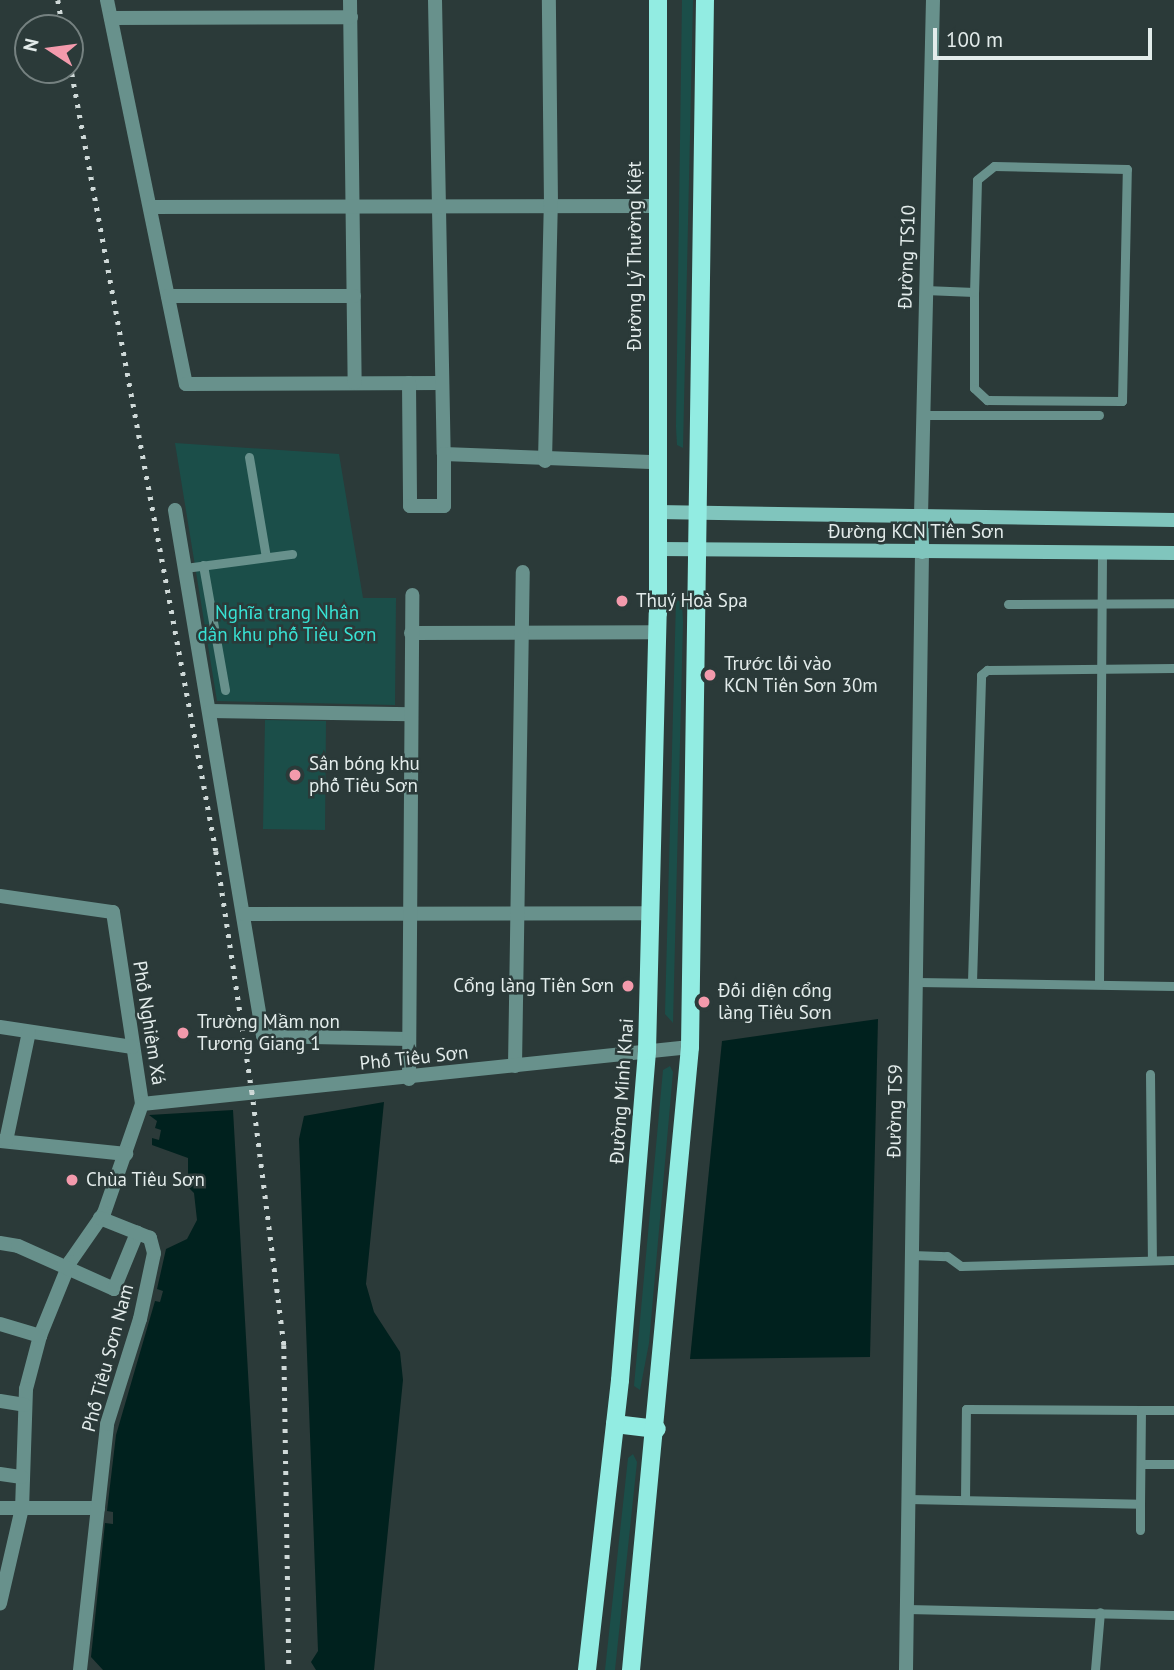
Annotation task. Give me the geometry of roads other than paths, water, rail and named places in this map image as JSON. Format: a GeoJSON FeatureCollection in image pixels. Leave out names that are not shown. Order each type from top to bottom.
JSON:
{"type":"FeatureCollection","features":[{"type":"Feature","properties":{"kind":"main road","name":"Đường Lý Thường Kiệt"},"geometry":{"type":"LineString","coordinates":[[657,512],[658,0]]}},
{"type":"Feature","properties":{"kind":"main road"},"geometry":{"type":"LineString","coordinates":[[631,1670],[657,1429],[690,1047],[705,0]]}},
{"type":"Feature","properties":{"kind":"main road","name":"Đường KCN Tiên Sơn"},"geometry":{"type":"LineString","coordinates":[[657,512],[1174,520]]}},
{"type":"Feature","properties":{"kind":"main road","name":"Đường Minh Khai"},"geometry":{"type":"LineString","coordinates":[[587,1670],[615,1424],[647,1051],[652,913],[657,512]]}},
{"type":"Feature","properties":{"kind":"main road"},"geometry":{"type":"LineString","coordinates":[[920,516],[922,552]]}},
{"type":"Feature","properties":{"kind":"main road","name":"Đường KCN Tiên Sơn"},"geometry":{"type":"LineString","coordinates":[[657,549],[1174,553]]}},
{"type":"Feature","properties":{"kind":"main road"},"geometry":{"type":"LineString","coordinates":[[615,1424],[657,1429]]}},
{"type":"Feature","properties":{"kind":"street"},"geometry":{"type":"LineString","coordinates":[[107,0],[186,384],[442,383]]}},
{"type":"Feature","properties":{"kind":"street"},"geometry":{"type":"LineString","coordinates":[[350,0],[355,383]]}},
{"type":"Feature","properties":{"kind":"street"},"geometry":{"type":"LineString","coordinates":[[410,383],[410,506],[444,506],[435,0]]}},
{"type":"Feature","properties":{"kind":"street"},"geometry":{"type":"LineString","coordinates":[[545,461],[551,205],[549,0]]}},
{"type":"Feature","properties":{"kind":"street","name":"Đường TS10"},"geometry":{"type":"LineString","coordinates":[[920,516],[933,0]]}},
{"type":"Feature","properties":{"kind":"street"},"geometry":{"type":"LineString","coordinates":[[111,18],[351,16]]}},
{"type":"Feature","properties":{"kind":"street"},"geometry":{"type":"LineString","coordinates":[[150,208],[656,206]]}},
{"type":"Feature","properties":{"kind":"street"},"geometry":{"type":"LineString","coordinates":[[168,296],[354,296]]}},
{"type":"Feature","properties":{"kind":"street"},"geometry":{"type":"LineString","coordinates":[[443,454],[545,461],[657,462]]}},
{"type":"Feature","properties":{"kind":"street"},"geometry":{"type":"LineString","coordinates":[[175,510],[264,1036],[409,1039]]}},
{"type":"Feature","properties":{"kind":"street","name":"Đường TS9"},"geometry":{"type":"LineString","coordinates":[[906,1670],[922,552]]}},
{"type":"Feature","properties":{"kind":"street"},"geometry":{"type":"LineString","coordinates":[[515,1066],[523,572]]}},
{"type":"Feature","properties":{"kind":"street"},"geometry":{"type":"LineString","coordinates":[[409,1079],[412,595]]}},
{"type":"Feature","properties":{"kind":"street"},"geometry":{"type":"LineString","coordinates":[[411,633],[657,632]]}},
{"type":"Feature","properties":{"kind":"street"},"geometry":{"type":"LineString","coordinates":[[210,711],[411,714]]}},
{"type":"Feature","properties":{"kind":"street","name":"Phố Nghiêm Xá"},"geometry":{"type":"LineString","coordinates":[[0,896],[113,912],[142,1104],[127,1154],[100,1218],[66,1269],[40,1336],[25,1405],[22,1508],[0,1603]]}},
{"type":"Feature","properties":{"kind":"street"},"geometry":{"type":"LineString","coordinates":[[244,914],[652,913]]}},
{"type":"Feature","properties":{"kind":"street"},"geometry":{"type":"LineString","coordinates":[[0,1027],[132,1047]]}},
{"type":"Feature","properties":{"kind":"street"},"geometry":{"type":"LineString","coordinates":[[29,1032],[3,1141],[127,1154]]}},
{"type":"Feature","properties":{"kind":"street","name":"Phố Tiêu Sơn"},"geometry":{"type":"LineString","coordinates":[[142,1104],[409,1079],[690,1047]]}},
{"type":"Feature","properties":{"kind":"street"},"geometry":{"type":"LineString","coordinates":[[0,1243],[18,1246],[114,1289],[137,1233],[100,1218]]}},
{"type":"Feature","properties":{"kind":"street","name":"Phố Tiêu Sơn Nam"},"geometry":{"type":"LineString","coordinates":[[79,1670],[107,1424],[154,1258],[153,1240],[137,1233]]}},
{"type":"Feature","properties":{"kind":"street"},"geometry":{"type":"LineString","coordinates":[[0,1324],[40,1336]]}},
{"type":"Feature","properties":{"kind":"street"},"geometry":{"type":"LineString","coordinates":[[0,1401],[25,1405]]}},
{"type":"Feature","properties":{"kind":"street"},"geometry":{"type":"LineString","coordinates":[[0,1474],[22,1477]]}},
{"type":"Feature","properties":{"kind":"street"},"geometry":{"type":"LineString","coordinates":[[0,1508],[98,1508]]}},
{"type":"Feature","properties":{"kind":"lane"},"geometry":{"type":"LineString","coordinates":[[994,166],[1127,169],[1122,401],[987,400],[974,388],[974,292],[977,180],[994,166]]}},
{"type":"Feature","properties":{"kind":"lane"},"geometry":{"type":"LineString","coordinates":[[925,290],[974,292]]}},
{"type":"Feature","properties":{"kind":"lane"},"geometry":{"type":"LineString","coordinates":[[921,415],[1099,415]]}},
{"type":"Feature","properties":{"kind":"lane"},"geometry":{"type":"LineString","coordinates":[[249,457],[267,557]]}},
{"type":"Feature","properties":{"kind":"lane"},"geometry":{"type":"LineString","coordinates":[[1099,984],[1102,552]]}},
{"type":"Feature","properties":{"kind":"lane"},"geometry":{"type":"LineString","coordinates":[[185,568],[292,554]]}},
{"type":"Feature","properties":{"kind":"lane"},"geometry":{"type":"LineString","coordinates":[[204,565],[225,690]]}},
{"type":"Feature","properties":{"kind":"lane"},"geometry":{"type":"LineString","coordinates":[[1008,604],[1174,603]]}},
{"type":"Feature","properties":{"kind":"lane"},"geometry":{"type":"LineString","coordinates":[[972,982],[981,676],[988,670],[1174,668]]}},
{"type":"Feature","properties":{"kind":"lane"},"geometry":{"type":"LineString","coordinates":[[916,982],[1174,986]]}},
{"type":"Feature","properties":{"kind":"lane"},"geometry":{"type":"LineString","coordinates":[[1150,1074],[1152,1260]]}},
{"type":"Feature","properties":{"kind":"lane"},"geometry":{"type":"LineString","coordinates":[[912,1255],[947,1256],[961,1266],[1174,1260]]}},
{"type":"Feature","properties":{"kind":"lane"},"geometry":{"type":"LineString","coordinates":[[965,1500],[967,1409],[1174,1410]]}},
{"type":"Feature","properties":{"kind":"lane"},"geometry":{"type":"LineString","coordinates":[[1140,1530],[1141,1410]]}},
{"type":"Feature","properties":{"kind":"lane"},"geometry":{"type":"LineString","coordinates":[[1141,1464],[1174,1464]]}},
{"type":"Feature","properties":{"kind":"lane"},"geometry":{"type":"LineString","coordinates":[[908,1499],[1140,1504]]}},
{"type":"Feature","properties":{"kind":"lane"},"geometry":{"type":"LineString","coordinates":[[907,1609],[1174,1615]]}},
{"type":"Feature","properties":{"kind":"lane"},"geometry":{"type":"LineString","coordinates":[[1095,1670],[1100,1612]]}},
{"type":"Feature","properties":{"kind":"railway"},"geometry":{"type":"LineString","coordinates":[[58,0],[60,14]]}},
{"type":"Feature","properties":{"kind":"railway"},"geometry":{"type":"LineString","coordinates":[[74,84],[216,851],[252,1091],[284,1345],[289,1670]]}},
{"type":"Feature","properties":{"kind":"place","name":"Thuý Hoà Spa"},"geometry":{"type":"Point","coordinates":[622,601]}},
{"type":"Feature","properties":{"kind":"place","name":"Trước lối vào KCN Tiên Sơn 30m"},"geometry":{"type":"Point","coordinates":[710,675]}},
{"type":"Feature","properties":{"kind":"place","name":"Sân bóng khu phố Tiêu Sơn"},"geometry":{"type":"Point","coordinates":[295,775]}},
{"type":"Feature","properties":{"kind":"place","name":"Cổng làng Tiên Sơn"},"geometry":{"type":"Point","coordinates":[628,986]}},
{"type":"Feature","properties":{"kind":"place","name":"Đối diện cổng làng Tiêu Sơn"},"geometry":{"type":"Point","coordinates":[704,1002]}},
{"type":"Feature","properties":{"kind":"place","name":"Trường Mầm non Tương Giang 1"},"geometry":{"type":"Point","coordinates":[183,1033]}},
{"type":"Feature","properties":{"kind":"place","name":"Chùa Tiêu Sơn"},"geometry":{"type":"Point","coordinates":[72,1180]}},
{"type":"Feature","properties":{"kind":"park label","name":"Nghĩa trang Nhân dân khu phố Tiêu Sơn"},"geometry":{"type":"Point","coordinates":[287,624]}}]}
